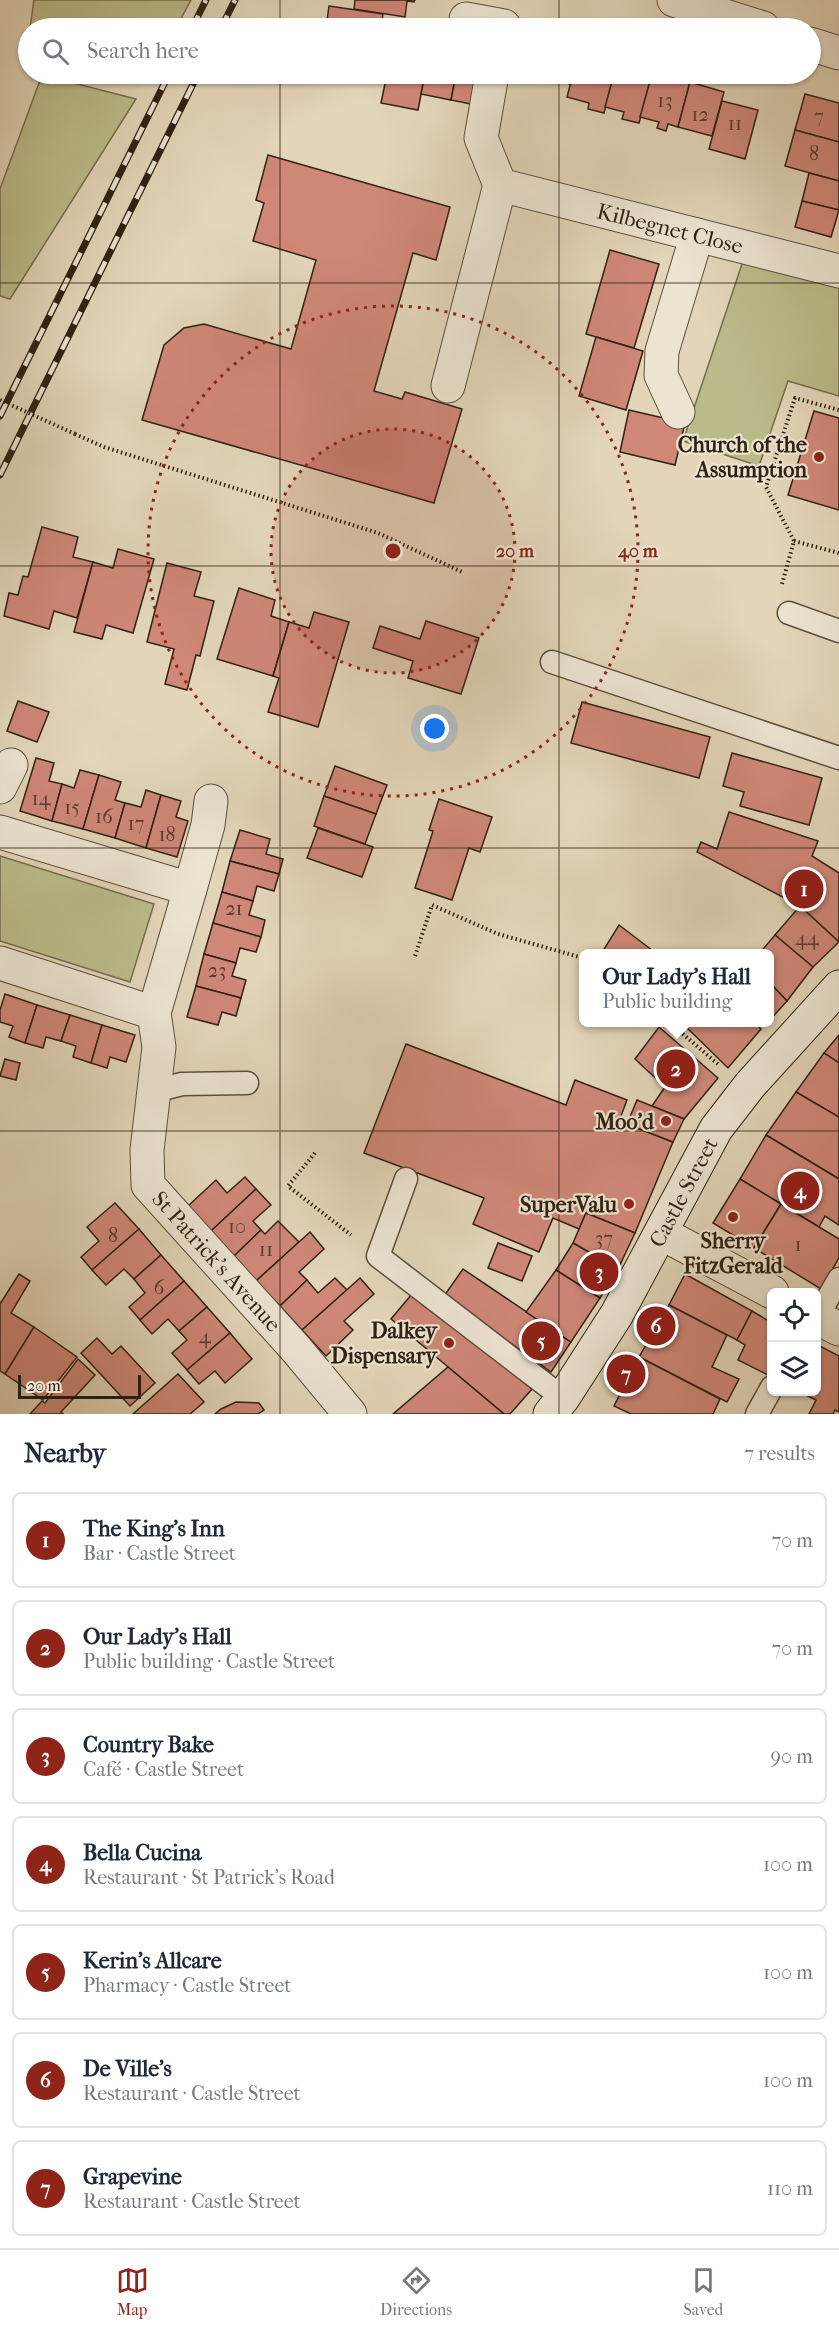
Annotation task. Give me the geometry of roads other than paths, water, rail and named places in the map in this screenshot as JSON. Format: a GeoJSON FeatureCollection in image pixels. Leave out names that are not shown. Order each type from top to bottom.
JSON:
{"type":"FeatureCollection","features":[{"type":"Feature","properties":{"kind":"street"},"geometry":{"type":"LineString","coordinates":[[674,0],[731,18]]}},
{"type":"Feature","properties":{"kind":"street"},"geometry":{"type":"LineString","coordinates":[[821,47],[839,53]]}},
{"type":"Feature","properties":{"kind":"street"},"geometry":{"type":"LineString","coordinates":[[448,386],[500,185],[481,138],[490,84]]}},
{"type":"Feature","properties":{"kind":"street","name":"Kilbegnet Close"},"geometry":{"type":"LineString","coordinates":[[500,185],[839,271]]}},
{"type":"Feature","properties":{"kind":"street"},"geometry":{"type":"LineString","coordinates":[[678,412],[661,375],[662,351],[697,235]]}},
{"type":"Feature","properties":{"kind":"street"},"geometry":{"type":"LineString","coordinates":[[0,963],[154,1013],[208,825],[211,801]]}},
{"type":"Feature","properties":{"kind":"street"},"geometry":{"type":"LineString","coordinates":[[0,832],[190,889]]}},
{"type":"Feature","properties":{"kind":"street","name":"Castle Street"},"geometry":{"type":"LineString","coordinates":[[556,1406],[618,1314],[716,1129],[750,1085],[839,987]]}},
{"type":"Feature","properties":{"kind":"street","name":"St Patrick's Avenue"},"geometry":{"type":"LineString","coordinates":[[154,1013],[159,1047],[147,1150],[148,1185],[296,1349],[350,1414]]}},
{"type":"Feature","properties":{"kind":"street"},"geometry":{"type":"LineString","coordinates":[[661,1233],[767,1290]]}},
{"type":"Feature","properties":{"kind":"lane"},"geometry":{"type":"LineString","coordinates":[[789,613],[839,631]]}},
{"type":"Feature","properties":{"kind":"lane"},"geometry":{"type":"LineString","coordinates":[[552,662],[839,758]]}},
{"type":"Feature","properties":{"kind":"lane"},"geometry":{"type":"LineString","coordinates":[[154,1091],[182,1084],[247,1083]]}},
{"type":"Feature","properties":{"kind":"lane"},"geometry":{"type":"LineString","coordinates":[[406,1179],[378,1256],[556,1406]]}},
{"type":"Feature","properties":{"kind":"lane"},"geometry":{"type":"LineString","coordinates":[[824,1321],[839,1279]]}},
{"type":"Feature","properties":{"kind":"lane"},"geometry":{"type":"LineString","coordinates":[[757,1414],[767,1394]]}},
{"type":"Feature","properties":{"kind":"railway"},"geometry":{"type":"LineString","coordinates":[[197,18],[206,0]]}},
{"type":"Feature","properties":{"kind":"railway"},"geometry":{"type":"LineString","coordinates":[[226,18],[235,0]]}},
{"type":"Feature","properties":{"kind":"railway"},"geometry":{"type":"LineString","coordinates":[[0,416],[164,84]]}},
{"type":"Feature","properties":{"kind":"railway"},"geometry":{"type":"LineString","coordinates":[[0,475],[193,84]]}},
{"type":"Feature","properties":{"kind":"place","name":"Church of the Assumption"},"geometry":{"type":"Point","coordinates":[819,457]}},
{"type":"Feature","properties":{"kind":"place","name":"The King’s Inn"},"geometry":{"type":"Point","coordinates":[804,889]}},
{"type":"Feature","properties":{"kind":"place","name":"Our Lady's Hall"},"geometry":{"type":"Point","coordinates":[676,1069]}},
{"type":"Feature","properties":{"kind":"place","name":"Moo'd"},"geometry":{"type":"Point","coordinates":[666,1121]}},
{"type":"Feature","properties":{"kind":"place","name":"Bella Cucina"},"geometry":{"type":"Point","coordinates":[800,1191]}},
{"type":"Feature","properties":{"kind":"place","name":"SuperValu"},"geometry":{"type":"Point","coordinates":[629,1204]}},
{"type":"Feature","properties":{"kind":"place","name":"Sherry FitzGerald"},"geometry":{"type":"Point","coordinates":[733,1217]}},
{"type":"Feature","properties":{"kind":"place","name":"Country Bake"},"geometry":{"type":"Point","coordinates":[599,1272]}},
{"type":"Feature","properties":{"kind":"place","name":"De Ville's"},"geometry":{"type":"Point","coordinates":[656,1326]}},
{"type":"Feature","properties":{"kind":"place","name":"Kerin's Allcare"},"geometry":{"type":"Point","coordinates":[541,1341]}},
{"type":"Feature","properties":{"kind":"place","name":"Dalkey Dispensary"},"geometry":{"type":"Point","coordinates":[449,1343]}},
{"type":"Feature","properties":{"kind":"place","name":"Grapevine"},"geometry":{"type":"Point","coordinates":[626,1374]}}]}
